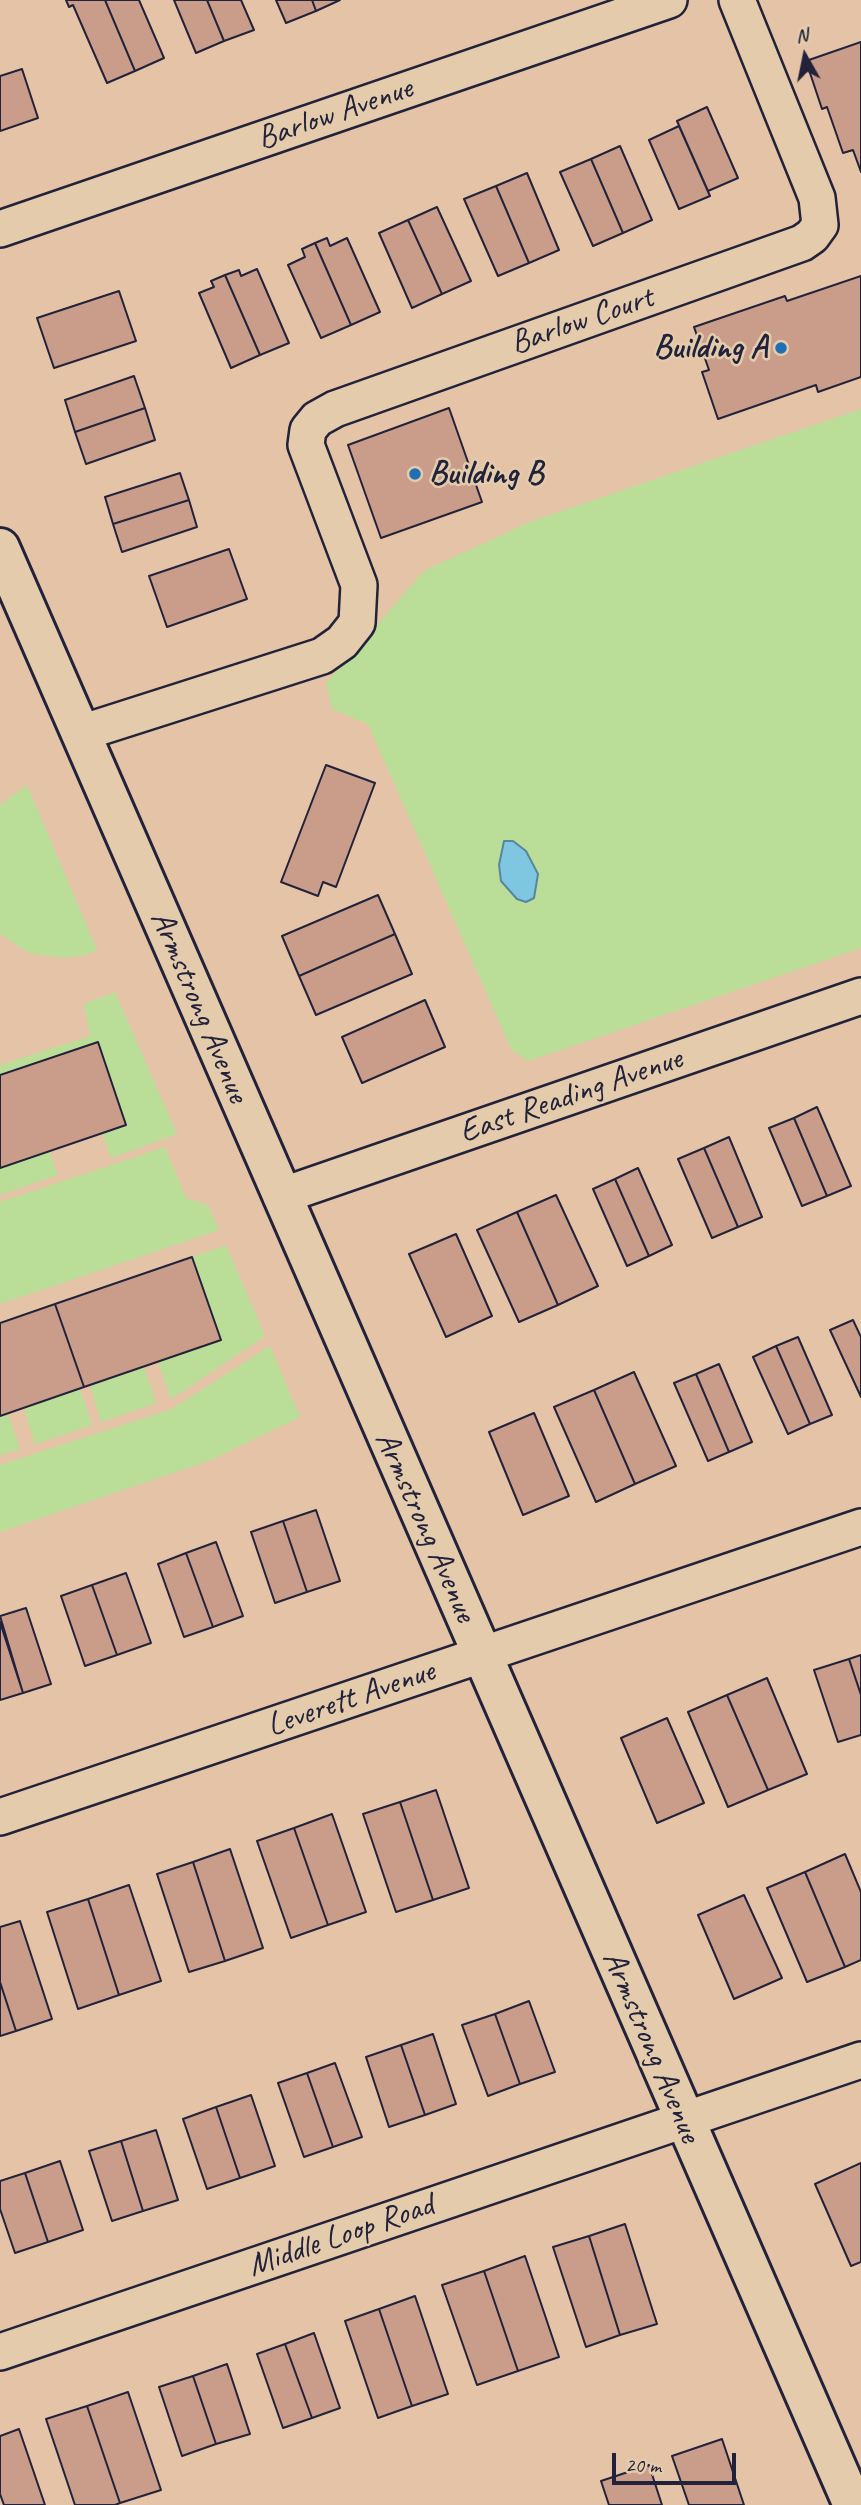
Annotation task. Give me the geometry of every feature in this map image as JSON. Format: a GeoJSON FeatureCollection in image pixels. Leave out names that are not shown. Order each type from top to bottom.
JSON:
{"type":"FeatureCollection","features":[{"type":"Feature","properties":{"kind":"street","name":"Barlow Avenue"},"geometry":{"type":"LineString","coordinates":[[0,229],[670,0]]}},
{"type":"Feature","properties":{"kind":"street","name":"Barlow Court"},"geometry":{"type":"LineString","coordinates":[[81,733],[322,656],[342,642],[357,624],[359,585],[306,444],[308,430],[317,419],[358,401],[802,243],[820,225],[817,198],[737,0]]}},
{"type":"Feature","properties":{"kind":"street","name":"Armstrong Avenue"},"geometry":{"type":"LineString","coordinates":[[0,548],[853,2505]]}},
{"type":"Feature","properties":{"kind":"street","name":"East Reading Avenue"},"geometry":{"type":"LineString","coordinates":[[281,1196],[861,996]]}},
{"type":"Feature","properties":{"kind":"street","name":"Leverett Avenue"},"geometry":{"type":"LineString","coordinates":[[0,1817],[861,1527]]}},
{"type":"Feature","properties":{"kind":"street","name":"Middle Loop Road"},"geometry":{"type":"LineString","coordinates":[[0,2352],[861,2060]]}},
{"type":"Feature","properties":{"kind":"green space"},"geometry":{"type":"Polygon","coordinates":[[[861,409],[861,948],[528,1061],[511,1049],[368,724],[332,709],[326,683],[424,571],[532,521],[861,409]]]}},
{"type":"Feature","properties":{"kind":"green space"},"geometry":{"type":"Polygon","coordinates":[[[27,785],[97,950],[85,955],[65,958],[29,953],[0,934],[0,805],[27,785]]]}},
{"type":"Feature","properties":{"kind":"green space"},"geometry":{"type":"Polygon","coordinates":[[[115,992],[177,1134],[111,1158],[102,1133],[126,1124],[98,1042],[0,1075],[0,1065],[90,1036],[84,1004],[115,992]]]}},
{"type":"Feature","properties":{"kind":"green space"},"geometry":{"type":"Polygon","coordinates":[[[165,1147],[186,1198],[208,1205],[219,1230],[0,1304],[0,1202],[165,1147]]]}},
{"type":"Feature","properties":{"kind":"green space"},"geometry":{"type":"Polygon","coordinates":[[[49,1151],[58,1175],[0,1195],[0,1168],[49,1151]]]}},
{"type":"Feature","properties":{"kind":"green space"},"geometry":{"type":"Polygon","coordinates":[[[226,1245],[265,1336],[171,1399],[158,1362],[221,1340],[192,1257],[226,1245]]]}},
{"type":"Feature","properties":{"kind":"green space"},"geometry":{"type":"Polygon","coordinates":[[[270,1346],[300,1417],[211,1460],[0,1532],[0,1465],[172,1409],[270,1346]]]}},
{"type":"Feature","properties":{"kind":"green space"},"geometry":{"type":"Polygon","coordinates":[[[144,1367],[156,1403],[101,1422],[90,1385],[144,1367]]]}},
{"type":"Feature","properties":{"kind":"green space"},"geometry":{"type":"Polygon","coordinates":[[[80,1389],[92,1425],[35,1444],[24,1408],[80,1389]]]}},
{"type":"Feature","properties":{"kind":"green space"},"geometry":{"type":"Polygon","coordinates":[[[8,1414],[20,1449],[0,1455],[0,1416],[8,1414]]]}},
{"type":"Feature","properties":{"kind":"water"},"geometry":{"type":"Polygon","coordinates":[[[504,841],[513,841],[526,851],[538,874],[534,898],[526,902],[517,899],[501,881],[499,865],[504,841]]]}},
{"type":"Feature","properties":{"kind":"building"},"geometry":{"type":"Polygon","coordinates":[[[66,0],[105,0],[135,71],[107,83],[73,5],[69,7],[66,0]]]}},
{"type":"Feature","properties":{"kind":"building"},"geometry":{"type":"Polygon","coordinates":[[[105,0],[139,0],[164,58],[135,71],[105,0]]]}},
{"type":"Feature","properties":{"kind":"building"},"geometry":{"type":"Polygon","coordinates":[[[174,0],[207,0],[224,41],[196,53],[174,0]]]}},
{"type":"Feature","properties":{"kind":"building"},"geometry":{"type":"Polygon","coordinates":[[[207,0],[241,0],[254,30],[224,41],[207,0]]]}},
{"type":"Feature","properties":{"kind":"building"},"geometry":{"type":"Polygon","coordinates":[[[276,0],[312,0],[316,11],[286,23],[276,0]]]}},
{"type":"Feature","properties":{"kind":"building"},"geometry":{"type":"Polygon","coordinates":[[[312,0],[340,0],[316,11],[312,0]]]}},
{"type":"Feature","properties":{"kind":"building"},"geometry":{"type":"Polygon","coordinates":[[[861,42],[861,172],[853,150],[843,153],[827,107],[822,109],[806,61],[861,42]]]}},
{"type":"Feature","properties":{"kind":"building"},"geometry":{"type":"Polygon","coordinates":[[[22,69],[38,118],[0,131],[0,76],[22,69]]]}},
{"type":"Feature","properties":{"kind":"building"},"geometry":{"type":"Polygon","coordinates":[[[707,107],[738,178],[708,191],[677,121],[707,107]]]}},
{"type":"Feature","properties":{"kind":"building"},"geometry":{"type":"Polygon","coordinates":[[[679,126],[710,196],[679,209],[649,140],[679,126]]]}},
{"type":"Feature","properties":{"kind":"building"},"geometry":{"type":"Polygon","coordinates":[[[620,146],[652,220],[623,233],[591,159],[620,146]]]}},
{"type":"Feature","properties":{"kind":"building"},"geometry":{"type":"Polygon","coordinates":[[[591,159],[623,233],[593,246],[560,172],[591,159]]]}},
{"type":"Feature","properties":{"kind":"building"},"geometry":{"type":"Polygon","coordinates":[[[527,173],[559,250],[529,263],[496,186],[527,173]]]}},
{"type":"Feature","properties":{"kind":"building"},"geometry":{"type":"Polygon","coordinates":[[[496,186],[529,263],[498,276],[464,199],[496,186]]]}},
{"type":"Feature","properties":{"kind":"building"},"geometry":{"type":"Polygon","coordinates":[[[437,207],[471,281],[442,294],[408,220],[437,207]]]}},
{"type":"Feature","properties":{"kind":"building"},"geometry":{"type":"Polygon","coordinates":[[[408,220],[442,294],[412,308],[379,233],[408,220]]]}},
{"type":"Feature","properties":{"kind":"building"},"geometry":{"type":"Polygon","coordinates":[[[327,238],[330,246],[347,238],[380,312],[351,325],[315,243],[327,238]]]}},
{"type":"Feature","properties":{"kind":"building"},"geometry":{"type":"Polygon","coordinates":[[[315,243],[351,325],[321,338],[288,265],[305,257],[302,249],[315,243]]]}},
{"type":"Feature","properties":{"kind":"building"},"geometry":{"type":"Polygon","coordinates":[[[257,269],[289,343],[260,355],[225,275],[239,270],[241,276],[257,269]]]}},
{"type":"Feature","properties":{"kind":"building"},"geometry":{"type":"Polygon","coordinates":[[[225,275],[260,355],[231,368],[199,293],[214,287],[211,281],[225,275]]]}},
{"type":"Feature","properties":{"kind":"building","name":"Building A"},"geometry":{"type":"Polygon","coordinates":[[[861,276],[861,377],[818,392],[816,385],[718,419],[702,372],[709,370],[694,327],[785,296],[787,301],[861,276]]]}},
{"type":"Feature","properties":{"kind":"building"},"geometry":{"type":"Polygon","coordinates":[[[119,291],[136,341],[54,368],[37,318],[119,291]]]}},
{"type":"Feature","properties":{"kind":"building"},"geometry":{"type":"Polygon","coordinates":[[[134,376],[145,408],[75,432],[65,400],[134,376]]]}},
{"type":"Feature","properties":{"kind":"building"},"geometry":{"type":"Polygon","coordinates":[[[145,408],[155,440],[86,464],[75,432],[145,408]]]}},
{"type":"Feature","properties":{"kind":"building","name":"Building B"},"geometry":{"type":"Polygon","coordinates":[[[449,408],[482,502],[381,538],[348,445],[449,408]]]}},
{"type":"Feature","properties":{"kind":"building"},"geometry":{"type":"Polygon","coordinates":[[[180,473],[189,500],[113,524],[105,497],[180,473]]]}},
{"type":"Feature","properties":{"kind":"building"},"geometry":{"type":"Polygon","coordinates":[[[189,500],[197,527],[122,552],[113,524],[189,500]]]}},
{"type":"Feature","properties":{"kind":"building"},"geometry":{"type":"Polygon","coordinates":[[[229,549],[247,599],[167,627],[149,576],[229,549]]]}},
{"type":"Feature","properties":{"kind":"building"},"geometry":{"type":"Polygon","coordinates":[[[326,765],[375,783],[336,887],[323,882],[318,896],[281,882],[326,765]]]}},
{"type":"Feature","properties":{"kind":"building"},"geometry":{"type":"Polygon","coordinates":[[[378,895],[395,934],[299,976],[282,936],[378,895]]]}},
{"type":"Feature","properties":{"kind":"building"},"geometry":{"type":"Polygon","coordinates":[[[395,934],[412,974],[316,1015],[299,976],[395,934]]]}},
{"type":"Feature","properties":{"kind":"building"},"geometry":{"type":"Polygon","coordinates":[[[425,1000],[445,1047],[362,1083],[342,1037],[425,1000]]]}},
{"type":"Feature","properties":{"kind":"building"},"geometry":{"type":"Polygon","coordinates":[[[98,1042],[126,1125],[0,1168],[0,1075],[98,1042]]]}},
{"type":"Feature","properties":{"kind":"building"},"geometry":{"type":"Polygon","coordinates":[[[817,1107],[851,1186],[827,1196],[794,1118],[817,1107]]]}},
{"type":"Feature","properties":{"kind":"building"},"geometry":{"type":"Polygon","coordinates":[[[794,1118],[827,1196],[802,1206],[769,1128],[794,1118]]]}},
{"type":"Feature","properties":{"kind":"building"},"geometry":{"type":"Polygon","coordinates":[[[729,1137],[762,1217],[738,1227],[704,1148],[729,1137]]]}},
{"type":"Feature","properties":{"kind":"building"},"geometry":{"type":"Polygon","coordinates":[[[704,1148],[738,1227],[712,1238],[678,1159],[704,1148]]]}},
{"type":"Feature","properties":{"kind":"building"},"geometry":{"type":"Polygon","coordinates":[[[638,1168],[672,1245],[649,1256],[615,1179],[638,1168]]]}},
{"type":"Feature","properties":{"kind":"building"},"geometry":{"type":"Polygon","coordinates":[[[615,1179],[649,1256],[627,1266],[593,1189],[615,1179]]]}},
{"type":"Feature","properties":{"kind":"building"},"geometry":{"type":"Polygon","coordinates":[[[556,1195],[598,1286],[558,1305],[517,1212],[556,1195]]]}},
{"type":"Feature","properties":{"kind":"building"},"geometry":{"type":"Polygon","coordinates":[[[517,1212],[558,1305],[519,1322],[477,1230],[517,1212]]]}},
{"type":"Feature","properties":{"kind":"building"},"geometry":{"type":"Polygon","coordinates":[[[456,1234],[492,1316],[446,1337],[409,1254],[456,1234]]]}},
{"type":"Feature","properties":{"kind":"building"},"geometry":{"type":"Polygon","coordinates":[[[192,1257],[221,1340],[84,1387],[55,1304],[192,1257]]]}},
{"type":"Feature","properties":{"kind":"building"},"geometry":{"type":"Polygon","coordinates":[[[55,1304],[84,1387],[0,1416],[0,1323],[55,1304]]]}},
{"type":"Feature","properties":{"kind":"building"},"geometry":{"type":"Polygon","coordinates":[[[853,1320],[861,1337],[861,1397],[830,1330],[853,1320]]]}},
{"type":"Feature","properties":{"kind":"building"},"geometry":{"type":"Polygon","coordinates":[[[798,1337],[832,1415],[810,1424],[776,1346],[798,1337]]]}},
{"type":"Feature","properties":{"kind":"building"},"geometry":{"type":"Polygon","coordinates":[[[776,1346],[810,1424],[788,1434],[753,1357],[776,1346]]]}},
{"type":"Feature","properties":{"kind":"building"},"geometry":{"type":"Polygon","coordinates":[[[719,1364],[752,1442],[729,1452],[696,1374],[719,1364]]]}},
{"type":"Feature","properties":{"kind":"building"},"geometry":{"type":"Polygon","coordinates":[[[634,1372],[676,1466],[635,1484],[594,1390],[634,1372]]]}},
{"type":"Feature","properties":{"kind":"building"},"geometry":{"type":"Polygon","coordinates":[[[696,1374],[729,1452],[708,1461],[674,1383],[696,1374]]]}},
{"type":"Feature","properties":{"kind":"building"},"geometry":{"type":"Polygon","coordinates":[[[594,1390],[635,1484],[596,1502],[554,1407],[594,1390]]]}},
{"type":"Feature","properties":{"kind":"building"},"geometry":{"type":"Polygon","coordinates":[[[534,1413],[569,1496],[523,1515],[489,1432],[534,1413]]]}},
{"type":"Feature","properties":{"kind":"building"},"geometry":{"type":"Polygon","coordinates":[[[316,1510],[340,1581],[307,1592],[283,1521],[316,1510]]]}},
{"type":"Feature","properties":{"kind":"building"},"geometry":{"type":"Polygon","coordinates":[[[283,1521],[307,1592],[275,1603],[251,1532],[283,1521]]]}},
{"type":"Feature","properties":{"kind":"building"},"geometry":{"type":"Polygon","coordinates":[[[216,1542],[243,1616],[213,1627],[186,1553],[216,1542]]]}},
{"type":"Feature","properties":{"kind":"building"},"geometry":{"type":"Polygon","coordinates":[[[186,1553],[213,1627],[184,1637],[158,1564],[186,1553]]]}},
{"type":"Feature","properties":{"kind":"building"},"geometry":{"type":"Polygon","coordinates":[[[126,1573],[151,1643],[117,1655],[92,1585],[126,1573]]]}},
{"type":"Feature","properties":{"kind":"building"},"geometry":{"type":"Polygon","coordinates":[[[92,1585],[117,1655],[85,1666],[61,1596],[92,1585]]]}},
{"type":"Feature","properties":{"kind":"building"},"geometry":{"type":"Polygon","coordinates":[[[26,1608],[51,1684],[23,1693],[0,1616],[26,1608]]]}},
{"type":"Feature","properties":{"kind":"building"},"geometry":{"type":"Polygon","coordinates":[[[0,1622],[23,1693],[0,1700],[0,1622]]]}},
{"type":"Feature","properties":{"kind":"building"},"geometry":{"type":"Polygon","coordinates":[[[861,1655],[861,1695],[849,1659],[861,1655]]]}},
{"type":"Feature","properties":{"kind":"building"},"geometry":{"type":"Polygon","coordinates":[[[849,1659],[861,1695],[861,1735],[838,1742],[814,1670],[849,1659]]]}},
{"type":"Feature","properties":{"kind":"building"},"geometry":{"type":"Polygon","coordinates":[[[767,1678],[807,1774],[768,1790],[727,1695],[767,1678]]]}},
{"type":"Feature","properties":{"kind":"building"},"geometry":{"type":"Polygon","coordinates":[[[727,1695],[768,1790],[728,1807],[688,1712],[727,1695]]]}},
{"type":"Feature","properties":{"kind":"building"},"geometry":{"type":"Polygon","coordinates":[[[667,1718],[704,1803],[657,1823],[621,1738],[667,1718]]]}},
{"type":"Feature","properties":{"kind":"building"},"geometry":{"type":"Polygon","coordinates":[[[436,1790],[469,1888],[433,1900],[400,1802],[436,1790]]]}},
{"type":"Feature","properties":{"kind":"building"},"geometry":{"type":"Polygon","coordinates":[[[400,1802],[433,1900],[396,1912],[363,1814],[400,1802]]]}},
{"type":"Feature","properties":{"kind":"building"},"geometry":{"type":"Polygon","coordinates":[[[332,1814],[366,1912],[328,1925],[294,1828],[332,1814]]]}},
{"type":"Feature","properties":{"kind":"building"},"geometry":{"type":"Polygon","coordinates":[[[294,1828],[328,1925],[291,1938],[257,1841],[294,1828]]]}},
{"type":"Feature","properties":{"kind":"building"},"geometry":{"type":"Polygon","coordinates":[[[230,1849],[263,1948],[225,1961],[193,1862],[230,1849]]]}},
{"type":"Feature","properties":{"kind":"building"},"geometry":{"type":"Polygon","coordinates":[[[845,1854],[861,1892],[861,1960],[845,1967],[805,1872],[845,1854]]]}},
{"type":"Feature","properties":{"kind":"building"},"geometry":{"type":"Polygon","coordinates":[[[193,1862],[225,1961],[189,1972],[157,1874],[193,1862]]]}},
{"type":"Feature","properties":{"kind":"building"},"geometry":{"type":"Polygon","coordinates":[[[805,1872],[845,1967],[807,1982],[767,1888],[805,1872]]]}},
{"type":"Feature","properties":{"kind":"building"},"geometry":{"type":"Polygon","coordinates":[[[129,1885],[161,1981],[119,1995],[88,1899],[129,1885]]]}},
{"type":"Feature","properties":{"kind":"building"},"geometry":{"type":"Polygon","coordinates":[[[744,1895],[782,1978],[734,1999],[698,1915],[744,1895]]]}},
{"type":"Feature","properties":{"kind":"building"},"geometry":{"type":"Polygon","coordinates":[[[88,1899],[119,1995],[78,2009],[47,1912],[88,1899]]]}},
{"type":"Feature","properties":{"kind":"building"},"geometry":{"type":"Polygon","coordinates":[[[20,1921],[52,2019],[16,2031],[0,1982],[0,1927],[20,1921]]]}},
{"type":"Feature","properties":{"kind":"building"},"geometry":{"type":"Polygon","coordinates":[[[0,1982],[16,2031],[0,2036],[0,1982]]]}},
{"type":"Feature","properties":{"kind":"building"},"geometry":{"type":"Polygon","coordinates":[[[529,2001],[555,2072],[520,2084],[495,2014],[529,2001]]]}},
{"type":"Feature","properties":{"kind":"building"},"geometry":{"type":"Polygon","coordinates":[[[495,2014],[520,2084],[488,2096],[462,2025],[495,2014]]]}},
{"type":"Feature","properties":{"kind":"building"},"geometry":{"type":"Polygon","coordinates":[[[433,2034],[456,2104],[425,2115],[401,2045],[433,2034]]]}},
{"type":"Feature","properties":{"kind":"building"},"geometry":{"type":"Polygon","coordinates":[[[401,2045],[425,2115],[389,2127],[366,2057],[401,2045]]]}},
{"type":"Feature","properties":{"kind":"building"},"geometry":{"type":"Polygon","coordinates":[[[335,2063],[362,2137],[333,2147],[307,2073],[335,2063]]]}},
{"type":"Feature","properties":{"kind":"building"},"geometry":{"type":"Polygon","coordinates":[[[307,2073],[333,2147],[304,2157],[278,2083],[307,2073]]]}},
{"type":"Feature","properties":{"kind":"building"},"geometry":{"type":"Polygon","coordinates":[[[251,2095],[275,2166],[240,2178],[216,2107],[251,2095]]]}},
{"type":"Feature","properties":{"kind":"building"},"geometry":{"type":"Polygon","coordinates":[[[216,2107],[240,2178],[207,2189],[183,2119],[216,2107]]]}},
{"type":"Feature","properties":{"kind":"building"},"geometry":{"type":"Polygon","coordinates":[[[156,2130],[178,2200],[143,2211],[121,2141],[156,2130]]]}},
{"type":"Feature","properties":{"kind":"building"},"geometry":{"type":"Polygon","coordinates":[[[121,2141],[143,2211],[112,2221],[89,2151],[121,2141]]]}},
{"type":"Feature","properties":{"kind":"building"},"geometry":{"type":"Polygon","coordinates":[[[60,2161],[83,2230],[48,2242],[25,2173],[60,2161]]]}},
{"type":"Feature","properties":{"kind":"building"},"geometry":{"type":"Polygon","coordinates":[[[861,2163],[861,2262],[851,2266],[815,2184],[861,2163]]]}},
{"type":"Feature","properties":{"kind":"building"},"geometry":{"type":"Polygon","coordinates":[[[25,2173],[48,2242],[15,2253],[0,2209],[0,2181],[25,2173]]]}},
{"type":"Feature","properties":{"kind":"building"},"geometry":{"type":"Polygon","coordinates":[[[625,2224],[657,2324],[620,2335],[589,2236],[625,2224]]]}},
{"type":"Feature","properties":{"kind":"building"},"geometry":{"type":"Polygon","coordinates":[[[589,2236],[620,2335],[586,2347],[553,2247],[589,2236]]]}},
{"type":"Feature","properties":{"kind":"building"},"geometry":{"type":"Polygon","coordinates":[[[525,2256],[559,2357],[518,2371],[484,2271],[525,2256]]]}},
{"type":"Feature","properties":{"kind":"building"},"geometry":{"type":"Polygon","coordinates":[[[484,2271],[518,2371],[477,2385],[442,2285],[484,2271]]]}},
{"type":"Feature","properties":{"kind":"building"},"geometry":{"type":"Polygon","coordinates":[[[415,2296],[448,2394],[412,2406],[379,2309],[415,2296]]]}},
{"type":"Feature","properties":{"kind":"building"},"geometry":{"type":"Polygon","coordinates":[[[379,2309],[412,2406],[378,2418],[345,2321],[379,2309]]]}},
{"type":"Feature","properties":{"kind":"building"},"geometry":{"type":"Polygon","coordinates":[[[314,2333],[340,2408],[312,2418],[285,2344],[314,2333]]]}},
{"type":"Feature","properties":{"kind":"building"},"geometry":{"type":"Polygon","coordinates":[[[285,2344],[312,2418],[283,2428],[257,2354],[285,2344]]]}},
{"type":"Feature","properties":{"kind":"building"},"geometry":{"type":"Polygon","coordinates":[[[227,2364],[250,2434],[216,2444],[193,2376],[227,2364]]]}},
{"type":"Feature","properties":{"kind":"building"},"geometry":{"type":"Polygon","coordinates":[[[193,2376],[216,2444],[182,2456],[159,2387],[193,2376]]]}},
{"type":"Feature","properties":{"kind":"building"},"geometry":{"type":"Polygon","coordinates":[[[128,2392],[161,2490],[120,2503],[87,2406],[128,2392]]]}},
{"type":"Feature","properties":{"kind":"building"},"geometry":{"type":"Polygon","coordinates":[[[87,2406],[120,2503],[115,2505],[75,2505],[46,2419],[87,2406]]]}},
{"type":"Feature","properties":{"kind":"building"},"geometry":{"type":"Polygon","coordinates":[[[19,2429],[45,2505],[4,2505],[0,2494],[0,2436],[19,2429]]]}},
{"type":"Feature","properties":{"kind":"building"},"geometry":{"type":"Polygon","coordinates":[[[722,2439],[744,2505],[689,2505],[672,2456],[722,2439]]]}},
{"type":"Feature","properties":{"kind":"building"},"geometry":{"type":"Polygon","coordinates":[[[649,2465],[662,2505],[609,2505],[601,2481],[649,2465]]]}},
{"type":"Feature","properties":{"kind":"place","name":"Building A"},"geometry":{"type":"Point","coordinates":[781,348]}},
{"type":"Feature","properties":{"kind":"place","name":"Building B"},"geometry":{"type":"Point","coordinates":[415,474]}}]}
